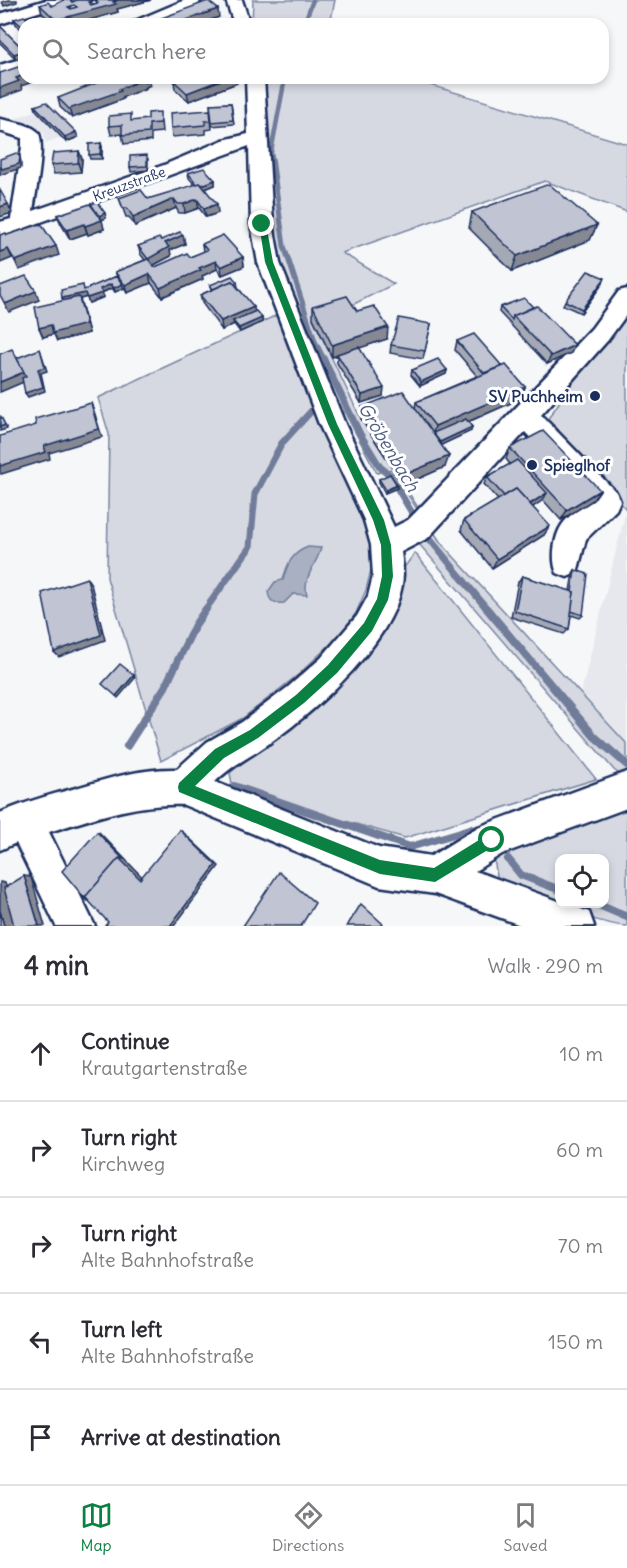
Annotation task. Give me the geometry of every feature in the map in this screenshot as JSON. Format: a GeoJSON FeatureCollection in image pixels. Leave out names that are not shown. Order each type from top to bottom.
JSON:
{"type":"FeatureCollection","features":[{"type":"Feature","properties":{"kind":"street"},"geometry":{"type":"LineString","coordinates":[[0,19],[62,0]]}},
{"type":"Feature","properties":{"kind":"street"},"geometry":{"type":"LineString","coordinates":[[156,18],[190,5],[193,0]]}},
{"type":"Feature","properties":{"kind":"street"},"geometry":{"type":"LineString","coordinates":[[234,0],[241,18]]}},
{"type":"Feature","properties":{"kind":"street"},"geometry":{"type":"LineString","coordinates":[[0,71],[18,65]]}},
{"type":"Feature","properties":{"kind":"street"},"geometry":{"type":"LineString","coordinates":[[184,787],[219,754],[254,734],[300,699],[350,650],[368,627],[382,600],[388,576],[386,545],[369,497],[332,424],[269,262],[262,224],[255,84]]}},
{"type":"Feature","properties":{"kind":"street"},"geometry":{"type":"LineString","coordinates":[[0,125],[17,128],[31,135],[32,147],[21,222]]}},
{"type":"Feature","properties":{"kind":"street","name":"Kreuzstraße"},"geometry":{"type":"LineString","coordinates":[[0,230],[171,169],[230,144],[257,138]]}},
{"type":"Feature","properties":{"kind":"street"},"geometry":{"type":"LineString","coordinates":[[386,545],[422,525],[600,334],[627,297]]}},
{"type":"Feature","properties":{"kind":"street"},"geometry":{"type":"LineString","coordinates":[[525,415],[606,501],[573,533],[567,563]]}},
{"type":"Feature","properties":{"kind":"street"},"geometry":{"type":"LineString","coordinates":[[76,926],[12,826],[123,792],[157,786],[184,787],[380,867],[435,875],[575,926]]}},
{"type":"Feature","properties":{"kind":"street"},"geometry":{"type":"LineString","coordinates":[[435,875],[492,840],[627,790]]}},
{"type":"Feature","properties":{"kind":"shaded area"},"geometry":{"type":"Polygon","coordinates":[[[253,0],[335,0],[331,18],[252,18],[253,0]]]}},
{"type":"Feature","properties":{"kind":"shaded area"},"geometry":{"type":"Polygon","coordinates":[[[251,84],[427,84],[627,144],[627,212],[545,181],[342,253],[394,284],[346,308],[313,319],[361,419],[441,543],[627,744],[627,780],[614,770],[419,544],[428,526],[391,469],[377,473],[324,374],[254,224],[251,84]]]}},
{"type":"Feature","properties":{"kind":"shaded area"},"geometry":{"type":"Polygon","coordinates":[[[48,106],[74,133],[45,143],[44,134],[38,128],[11,120],[48,106]]]}},
{"type":"Feature","properties":{"kind":"shaded area","name":"SV Puchheim"},"geometry":{"type":"Polygon","coordinates":[[[627,304],[627,510],[545,423],[627,304]]]}},
{"type":"Feature","properties":{"kind":"shaded area"},"geometry":{"type":"Polygon","coordinates":[[[279,314],[302,377],[369,537],[373,562],[366,590],[356,613],[340,635],[299,674],[243,718],[161,761],[107,578],[109,434],[98,398],[279,314]]]}},
{"type":"Feature","properties":{"kind":"shaded area"},"geometry":{"type":"Polygon","coordinates":[[[627,510],[627,744],[581,693],[627,510]]]}},
{"type":"Feature","properties":{"kind":"shaded area"},"geometry":{"type":"Polygon","coordinates":[[[415,553],[596,779],[405,838],[233,789],[230,773],[277,735],[415,553]]]}},
{"type":"Feature","properties":{"kind":"shaded area"},"geometry":{"type":"Polygon","coordinates":[[[621,809],[627,809],[627,926],[603,922],[560,908],[609,908],[609,854],[555,854],[555,906],[534,899],[505,884],[497,876],[494,860],[504,849],[621,809]]]}},
{"type":"Feature","properties":{"kind":"water"},"geometry":{"type":"Polygon","coordinates":[[[308,547],[321,548],[308,577],[307,595],[293,594],[284,603],[273,602],[268,592],[275,582],[283,580],[288,564],[294,556],[308,547]]]}},
{"type":"Feature","properties":{"kind":"building"},"geometry":{"type":"Polygon","coordinates":[[[64,0],[72,2],[77,0],[95,0],[118,0],[113,2],[116,4],[64,18],[54,18],[40,5],[48,2],[52,6],[64,0]],[[95,0],[88,2],[91,5],[98,3],[95,0]]]}},
{"type":"Feature","properties":{"kind":"building"},"geometry":{"type":"Polygon","coordinates":[[[208,1],[218,9],[192,18],[162,18],[208,1]]]}},
{"type":"Feature","properties":{"kind":"building"},"geometry":{"type":"Polygon","coordinates":[[[0,26],[18,44],[18,53],[14,54],[0,40],[0,26]]]}},
{"type":"Feature","properties":{"kind":"building"},"geometry":{"type":"Polygon","coordinates":[[[18,67],[18,77],[16,78],[18,81],[0,88],[0,73],[18,67]]]}},
{"type":"Feature","properties":{"kind":"building"},"geometry":{"type":"Polygon","coordinates":[[[94,84],[132,84],[119,89],[121,91],[69,109],[58,98],[94,84]]]}},
{"type":"Feature","properties":{"kind":"building"},"geometry":{"type":"Polygon","coordinates":[[[177,84],[210,84],[187,93],[177,84]]]}},
{"type":"Feature","properties":{"kind":"building"},"geometry":{"type":"Polygon","coordinates":[[[46,102],[76,132],[65,137],[35,106],[46,102]]]}},
{"type":"Feature","properties":{"kind":"building"},"geometry":{"type":"Polygon","coordinates":[[[231,103],[233,120],[212,122],[210,104],[231,103]]]}},
{"type":"Feature","properties":{"kind":"building"},"geometry":{"type":"Polygon","coordinates":[[[210,110],[211,121],[205,121],[205,125],[171,128],[170,113],[210,110]]]}},
{"type":"Feature","properties":{"kind":"building"},"geometry":{"type":"Polygon","coordinates":[[[160,112],[160,123],[149,124],[149,133],[122,135],[122,125],[109,126],[109,116],[131,114],[131,121],[148,119],[148,113],[160,112]]]}},
{"type":"Feature","properties":{"kind":"building"},"geometry":{"type":"Polygon","coordinates":[[[101,143],[100,154],[89,155],[89,144],[101,143]]]}},
{"type":"Feature","properties":{"kind":"building"},"geometry":{"type":"Polygon","coordinates":[[[79,151],[78,163],[51,165],[53,153],[79,151]]]}},
{"type":"Feature","properties":{"kind":"building"},"geometry":{"type":"Polygon","coordinates":[[[16,153],[20,157],[19,164],[2,169],[0,159],[16,153]]]}},
{"type":"Feature","properties":{"kind":"building"},"geometry":{"type":"Polygon","coordinates":[[[147,155],[147,166],[130,167],[130,156],[147,155]]]}},
{"type":"Feature","properties":{"kind":"building"},"geometry":{"type":"Polygon","coordinates":[[[204,168],[215,180],[202,185],[197,184],[188,173],[204,168]]]}},
{"type":"Feature","properties":{"kind":"building"},"geometry":{"type":"Polygon","coordinates":[[[200,183],[217,204],[204,209],[197,199],[178,204],[174,199],[133,217],[127,208],[123,208],[119,198],[141,190],[148,199],[200,183]]]}},
{"type":"Feature","properties":{"kind":"building"},"geometry":{"type":"Polygon","coordinates":[[[549,184],[597,225],[517,256],[472,212],[549,184]]]}},
{"type":"Feature","properties":{"kind":"building"},"geometry":{"type":"Polygon","coordinates":[[[0,190],[8,204],[0,207],[0,190]]]}},
{"type":"Feature","properties":{"kind":"building"},"geometry":{"type":"Polygon","coordinates":[[[97,202],[105,213],[99,216],[91,204],[97,202]]]}},
{"type":"Feature","properties":{"kind":"building"},"geometry":{"type":"Polygon","coordinates":[[[90,204],[102,220],[67,230],[57,215],[90,204]]]}},
{"type":"Feature","properties":{"kind":"building"},"geometry":{"type":"Polygon","coordinates":[[[41,224],[56,246],[15,261],[8,249],[0,252],[0,235],[6,233],[7,235],[41,224]]]}},
{"type":"Feature","properties":{"kind":"building"},"geometry":{"type":"Polygon","coordinates":[[[180,232],[183,235],[165,243],[169,247],[148,259],[138,246],[159,238],[161,240],[180,232]]]}},
{"type":"Feature","properties":{"kind":"building"},"geometry":{"type":"Polygon","coordinates":[[[223,235],[243,257],[221,267],[216,261],[160,288],[149,274],[125,285],[115,272],[148,259],[155,267],[187,253],[190,257],[207,250],[202,244],[223,235]]]}},
{"type":"Feature","properties":{"kind":"building"},"geometry":{"type":"Polygon","coordinates":[[[588,271],[605,278],[582,309],[565,301],[588,271]]]}},
{"type":"Feature","properties":{"kind":"building"},"geometry":{"type":"Polygon","coordinates":[[[26,276],[36,291],[5,304],[0,295],[0,286],[26,276]]]}},
{"type":"Feature","properties":{"kind":"building"},"geometry":{"type":"Polygon","coordinates":[[[117,276],[122,284],[114,288],[111,284],[100,289],[102,293],[87,298],[85,293],[62,298],[61,290],[83,285],[84,290],[117,276]]]}},
{"type":"Feature","properties":{"kind":"building"},"geometry":{"type":"Polygon","coordinates":[[[232,276],[237,282],[235,284],[232,281],[213,289],[210,285],[232,276]]]}},
{"type":"Feature","properties":{"kind":"building"},"geometry":{"type":"Polygon","coordinates":[[[232,281],[254,307],[221,321],[200,295],[232,281]]]}},
{"type":"Feature","properties":{"kind":"building"},"geometry":{"type":"Polygon","coordinates":[[[347,296],[357,311],[374,306],[388,327],[332,345],[313,306],[347,296]]]}},
{"type":"Feature","properties":{"kind":"building"},"geometry":{"type":"Polygon","coordinates":[[[79,297],[86,324],[53,333],[51,325],[39,328],[35,307],[79,297]]]}},
{"type":"Feature","properties":{"kind":"building"},"geometry":{"type":"Polygon","coordinates":[[[524,298],[533,307],[513,316],[512,320],[500,307],[524,298]]]}},
{"type":"Feature","properties":{"kind":"building"},"geometry":{"type":"Polygon","coordinates":[[[537,306],[575,345],[551,356],[513,316],[537,306]]]}},
{"type":"Feature","properties":{"kind":"building"},"geometry":{"type":"Polygon","coordinates":[[[256,311],[262,318],[239,328],[233,321],[256,311]]]}},
{"type":"Feature","properties":{"kind":"building"},"geometry":{"type":"Polygon","coordinates":[[[399,318],[431,324],[425,351],[391,345],[399,318]]]}},
{"type":"Feature","properties":{"kind":"building"},"geometry":{"type":"Polygon","coordinates":[[[474,334],[502,366],[484,373],[457,341],[474,334]]]}},
{"type":"Feature","properties":{"kind":"building"},"geometry":{"type":"Polygon","coordinates":[[[359,347],[384,388],[362,395],[337,354],[359,347]]]}},
{"type":"Feature","properties":{"kind":"building"},"geometry":{"type":"Polygon","coordinates":[[[12,349],[24,372],[0,382],[0,354],[12,349]]]}},
{"type":"Feature","properties":{"kind":"building"},"geometry":{"type":"Polygon","coordinates":[[[40,349],[45,367],[38,369],[43,387],[25,393],[22,378],[26,376],[17,358],[40,349]]]}},
{"type":"Feature","properties":{"kind":"building"},"geometry":{"type":"Polygon","coordinates":[[[438,359],[447,370],[421,382],[412,370],[438,359]]]}},
{"type":"Feature","properties":{"kind":"building"},"geometry":{"type":"Polygon","coordinates":[[[506,365],[525,387],[435,426],[416,402],[506,365]]]}},
{"type":"Feature","properties":{"kind":"building"},"geometry":{"type":"Polygon","coordinates":[[[403,391],[449,456],[406,474],[362,407],[403,391]]]}},
{"type":"Feature","properties":{"kind":"building"},"geometry":{"type":"Polygon","coordinates":[[[91,403],[98,429],[44,446],[46,452],[0,466],[0,436],[36,425],[35,419],[91,403]]]}},
{"type":"Feature","properties":{"kind":"building"},"geometry":{"type":"Polygon","coordinates":[[[0,417],[5,425],[0,427],[0,417]]]}},
{"type":"Feature","properties":{"kind":"building"},"geometry":{"type":"Polygon","coordinates":[[[466,419],[472,427],[440,442],[433,433],[466,419]]]}},
{"type":"Feature","properties":{"kind":"building"},"geometry":{"type":"Polygon","coordinates":[[[543,431],[600,490],[567,510],[510,448],[543,431]]]}},
{"type":"Feature","properties":{"kind":"building"},"geometry":{"type":"Polygon","coordinates":[[[517,460],[547,493],[530,504],[516,489],[504,496],[487,477],[517,460]]]}},
{"type":"Feature","properties":{"kind":"building"},"geometry":{"type":"Polygon","coordinates":[[[390,474],[397,485],[386,490],[379,479],[390,474]]]}},
{"type":"Feature","properties":{"kind":"building"},"geometry":{"type":"Polygon","coordinates":[[[516,489],[550,526],[497,559],[464,520],[516,489]]]}},
{"type":"Feature","properties":{"kind":"building"},"geometry":{"type":"Polygon","coordinates":[[[575,570],[588,574],[583,615],[571,611],[575,570]]]}},
{"type":"Feature","properties":{"kind":"building"},"geometry":{"type":"Polygon","coordinates":[[[522,576],[574,592],[569,629],[515,611],[522,576]]]}},
{"type":"Feature","properties":{"kind":"building"},"geometry":{"type":"Polygon","coordinates":[[[87,578],[101,635],[54,652],[42,593],[87,578]]]}},
{"type":"Feature","properties":{"kind":"building"},"geometry":{"type":"Polygon","coordinates":[[[120,664],[134,675],[116,696],[102,684],[120,664]]]}},
{"type":"Feature","properties":{"kind":"building"},"geometry":{"type":"Polygon","coordinates":[[[180,830],[216,865],[170,926],[105,926],[108,922],[85,897],[119,858],[140,879],[180,830]]]}},
{"type":"Feature","properties":{"kind":"building"},"geometry":{"type":"Polygon","coordinates":[[[97,832],[123,859],[119,858],[85,897],[87,901],[62,871],[97,832]]]}},
{"type":"Feature","properties":{"kind":"building"},"geometry":{"type":"Polygon","coordinates":[[[279,872],[315,903],[301,926],[243,926],[279,872]]]}},
{"type":"Feature","properties":{"kind":"building"},"geometry":{"type":"Polygon","coordinates":[[[24,876],[39,926],[14,926],[4,888],[24,876]]]}},
{"type":"Feature","properties":{"kind":"building"},"geometry":{"type":"Polygon","coordinates":[[[361,904],[383,924],[381,926],[347,926],[361,904]]]}},
{"type":"Feature","properties":{"kind":"building"},"geometry":{"type":"Polygon","coordinates":[[[0,911],[4,926],[0,926],[0,911]]]}},
{"type":"Feature","properties":{"kind":"waterway","name":"Gröbenbach"},"geometry":{"type":"LineString","coordinates":[[306,18],[313,0]]}},
{"type":"Feature","properties":{"kind":"waterway","name":"Gröbenbach"},"geometry":{"type":"LineString","coordinates":[[272,159],[271,152],[284,84]]}},
{"type":"Feature","properties":{"kind":"waterway","name":"Gröbenbach"},"geometry":{"type":"LineString","coordinates":[[272,158],[284,246],[315,341],[324,359]]}},
{"type":"Feature","properties":{"kind":"waterway","name":"Gröbenbach"},"geometry":{"type":"LineString","coordinates":[[323,358],[360,434],[380,467],[389,474],[418,523]]}},
{"type":"Feature","properties":{"kind":"waterway","name":"Gröbenbach"},"geometry":{"type":"LineString","coordinates":[[205,610],[250,547],[255,494],[282,443],[315,407]]}},
{"type":"Feature","properties":{"kind":"waterway","name":"Gröbenbach"},"geometry":{"type":"LineString","coordinates":[[424,532],[488,610]]}},
{"type":"Feature","properties":{"kind":"waterway","name":"Gröbenbach"},"geometry":{"type":"LineString","coordinates":[[127,746],[165,687],[195,625],[206,609]]}},
{"type":"Feature","properties":{"kind":"waterway","name":"Gröbenbach"},"geometry":{"type":"LineString","coordinates":[[487,609],[594,736],[627,765]]}},
{"type":"Feature","properties":{"kind":"waterway","name":"Gröbenbach"},"geometry":{"type":"LineString","coordinates":[[234,786],[410,847],[471,829]]}},
{"type":"Feature","properties":{"kind":"waterway","name":"Gröbenbach"},"geometry":{"type":"LineString","coordinates":[[508,859],[521,875],[555,888]]}},
{"type":"Feature","properties":{"kind":"waterway","name":"Gröbenbach"},"geometry":{"type":"LineString","coordinates":[[606,908],[627,917]]}},
{"type":"Feature","properties":{"kind":"place","name":"SV Puchheim"},"geometry":{"type":"Point","coordinates":[595,396]}},
{"type":"Feature","properties":{"kind":"place","name":"Spieglhof"},"geometry":{"type":"Point","coordinates":[532,465]}},
{"type":"Feature","properties":{"kind":"route"},"geometry":{"type":"LineString","coordinates":[[262,224],[269,262],[288,305],[332,424],[369,497],[378,520],[386,545],[388,576],[382,600],[368,627],[333,669],[300,699],[254,734],[219,754],[184,787],[380,867],[435,875],[492,840]]}}]}
